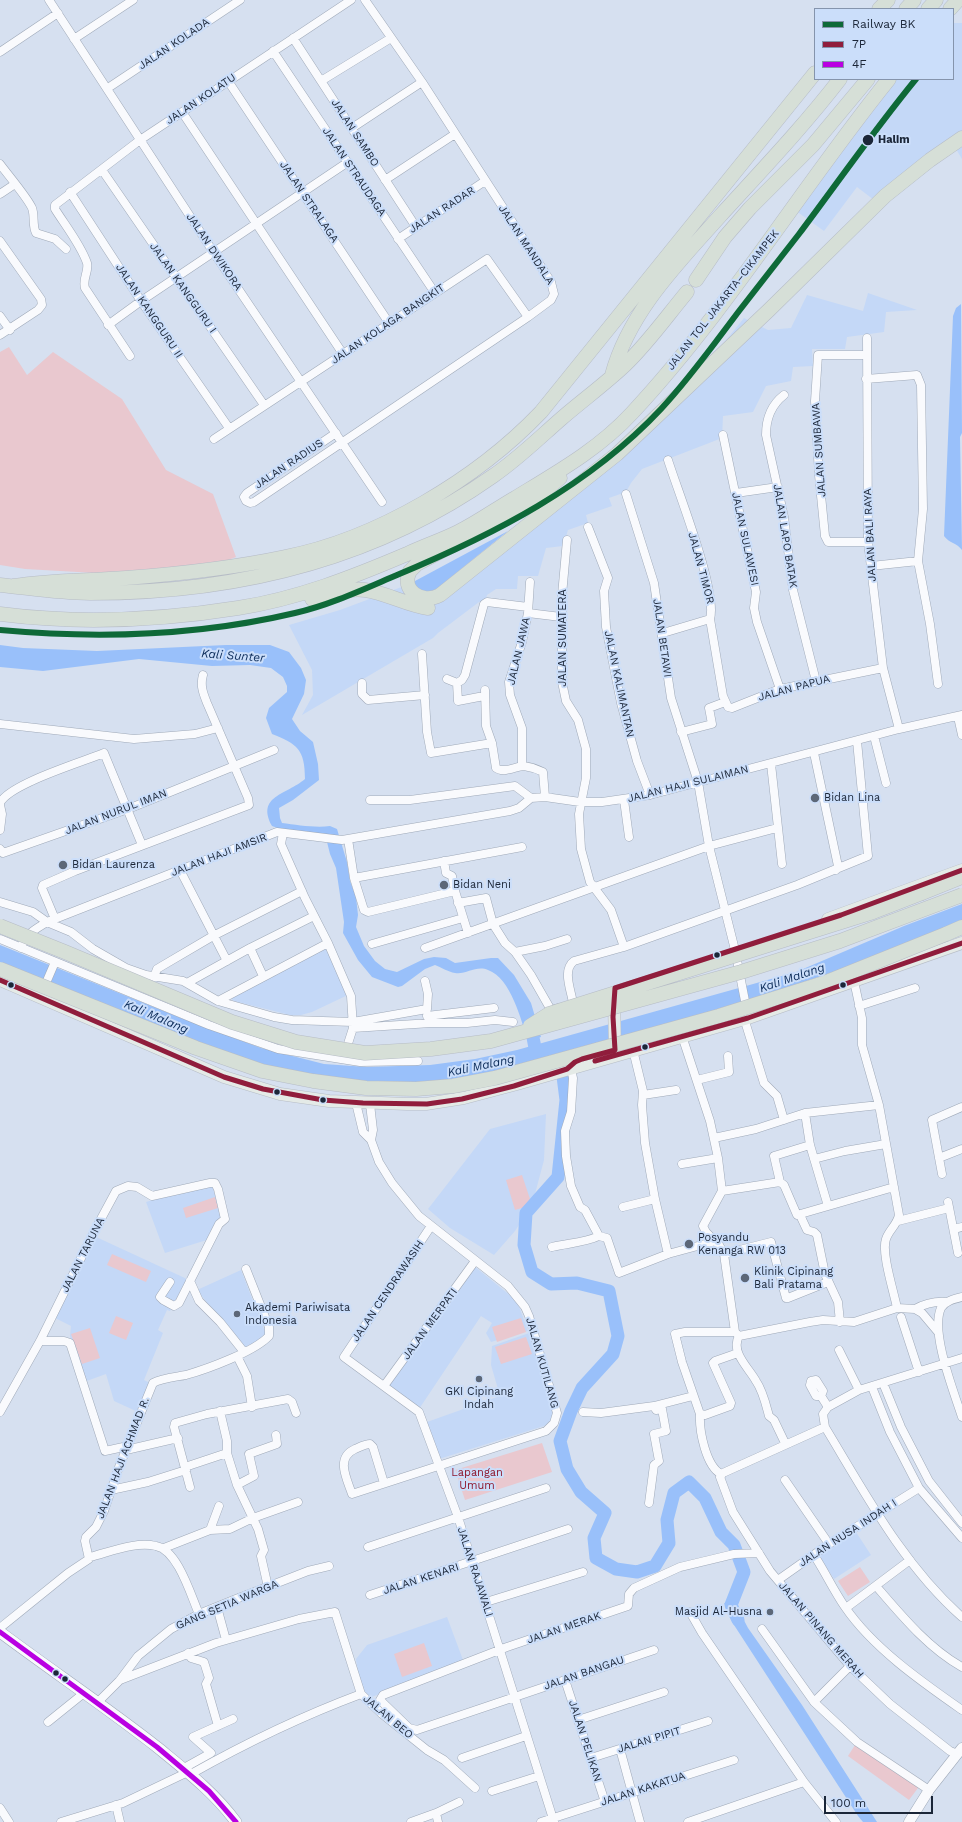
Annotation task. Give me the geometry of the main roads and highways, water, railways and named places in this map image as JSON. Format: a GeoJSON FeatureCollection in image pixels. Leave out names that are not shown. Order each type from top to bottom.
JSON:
{"type":"FeatureCollection","features":[{"type":"Feature","properties":{"kind":"highway"},"geometry":{"type":"LineString","coordinates":[[880,8],[888,0]]}},
{"type":"Feature","properties":{"kind":"highway"},"geometry":{"type":"LineString","coordinates":[[907,8],[914,0]]}},
{"type":"Feature","properties":{"kind":"highway"},"geometry":{"type":"LineString","coordinates":[[929,8],[936,0]]}},
{"type":"Feature","properties":{"kind":"highway"},"geometry":{"type":"LineString","coordinates":[[951,8],[958,0]]}},
{"type":"Feature","properties":{"kind":"highway"},"geometry":{"type":"LineString","coordinates":[[14,586],[40,582],[126,578],[214,569],[286,557],[353,536],[397,517],[459,481],[507,445],[541,412],[814,74]]}},
{"type":"Feature","properties":{"kind":"highway"},"geometry":{"type":"LineString","coordinates":[[612,375],[618,353],[650,298],[678,262],[803,125],[839,80]]}},
{"type":"Feature","properties":{"kind":"highway"},"geometry":{"type":"LineString","coordinates":[[696,280],[725,238],[750,208],[814,145],[867,80]]}},
{"type":"Feature","properties":{"kind":"highway","name":"JALAN TOL JAKARTA–CIKAMPEK"},"geometry":{"type":"LineString","coordinates":[[0,614],[25,617],[107,619],[182,614],[239,608],[297,594],[359,574],[458,532],[558,472],[601,442],[632,414],[714,314],[888,80]]}},
{"type":"Feature","properties":{"kind":"highway"},"geometry":{"type":"LineString","coordinates":[[601,442],[527,505],[506,518],[417,564],[410,571],[408,580],[411,589],[416,596],[424,599],[432,599],[440,595],[593,474],[638,435],[885,196],[930,160],[962,138]]}},
{"type":"Feature","properties":{"kind":"highway"},"geometry":{"type":"LineString","coordinates":[[239,608],[293,604],[336,592],[353,590],[365,590],[421,607],[429,608],[444,602],[622,460],[769,321],[891,202],[956,149],[962,146]]}},
{"type":"Feature","properties":{"kind":"highway"},"geometry":{"type":"LineString","coordinates":[[0,584],[52,591],[89,593],[193,589],[246,580],[296,569],[346,553],[394,534],[443,507],[492,477],[535,444],[625,365],[687,292]]}},
{"type":"Feature","properties":{"kind":"highway"},"geometry":{"type":"LineString","coordinates":[[0,926],[232,1022],[296,1042],[365,1053],[431,1049],[491,1041],[549,1014],[873,912],[962,877]]}},
{"type":"Feature","properties":{"kind":"highway"},"geometry":{"type":"LineString","coordinates":[[517,1028],[741,972],[833,944],[962,895]]}},
{"type":"Feature","properties":{"kind":"highway"},"geometry":{"type":"LineString","coordinates":[[0,969],[196,1048],[262,1071],[314,1081],[366,1088],[416,1089],[453,1086],[495,1078],[719,1016],[824,983],[962,927]]}},
{"type":"Feature","properties":{"kind":"highway"},"geometry":{"type":"LineString","coordinates":[[946,934],[962,931]]}},
{"type":"Feature","properties":{"kind":"main road"},"geometry":{"type":"LineString","coordinates":[[614,1048],[615,992],[841,915],[962,870]]}},
{"type":"Feature","properties":{"kind":"main road"},"geometry":{"type":"LineString","coordinates":[[0,980],[42,993],[224,1077],[280,1094],[304,1098],[370,1104],[426,1104],[457,1099],[550,1075],[746,1018],[962,943]]}},
{"type":"Feature","properties":{"kind":"main road"},"geometry":{"type":"LineString","coordinates":[[568,1069],[575,1062],[614,1048],[663,1036],[678,1037]]}},
{"type":"Feature","properties":{"kind":"main road"},"geometry":{"type":"LineString","coordinates":[[1,1635],[131,1727],[187,1771],[225,1808],[236,1822]]}},
{"type":"Feature","properties":{"kind":"water"},"geometry":{"type":"Polygon","coordinates":[[[961,304],[962,433],[960,437],[962,550],[944,536],[953,316],[956,308],[961,304]]]}},
{"type":"Feature","properties":{"kind":"water"},"geometry":{"type":"Polygon","coordinates":[[[508,531],[429,595],[415,589],[415,581],[508,531]]]}},
{"type":"Feature","properties":{"kind":"water"},"geometry":{"type":"Polygon","coordinates":[[[0,645],[23,648],[97,651],[226,645],[270,645],[289,652],[301,668],[306,680],[304,694],[292,719],[300,731],[313,742],[318,764],[319,780],[293,800],[279,808],[282,823],[325,827],[330,826],[337,829],[347,862],[350,881],[356,897],[358,915],[356,927],[364,946],[375,961],[385,969],[397,972],[424,959],[434,957],[446,958],[455,963],[498,958],[514,975],[531,1003],[541,1037],[528,1041],[509,990],[496,974],[488,970],[475,969],[463,973],[455,973],[435,965],[425,969],[402,986],[398,987],[372,977],[358,960],[343,933],[344,922],[336,868],[330,854],[326,838],[291,833],[272,826],[268,816],[270,802],[275,797],[305,779],[305,769],[298,749],[288,741],[272,734],[266,718],[269,708],[287,692],[287,686],[283,677],[271,668],[250,665],[212,666],[139,659],[43,671],[0,667],[0,645]]]}},
{"type":"Feature","properties":{"kind":"water","name":"Kali Malang"},"geometry":{"type":"Polygon","coordinates":[[[962,904],[962,921],[879,956],[749,1001],[483,1074],[425,1083],[340,1082],[256,1066],[0,965],[0,945],[181,1018],[261,1048],[324,1064],[367,1067],[430,1065],[475,1059],[517,1050],[796,972],[904,926],[962,904]]]}},
{"type":"Feature","properties":{"kind":"water"},"geometry":{"type":"Polygon","coordinates":[[[724,1603],[736,1605],[748,1628],[802,1705],[877,1822],[863,1822],[858,1816],[734,1625],[724,1603]]]}},
{"type":"Feature","properties":{"kind":"waterway","name":"Kali Sunter"},"geometry":{"type":"LineString","coordinates":[[530,1022],[536,1053]]}},
{"type":"Feature","properties":{"kind":"waterway"},"geometry":{"type":"LineString","coordinates":[[561,1061],[566,1100],[558,1177],[526,1213],[524,1245],[532,1272],[551,1284],[577,1283],[609,1291],[618,1336],[613,1354],[582,1388],[571,1411],[560,1441],[567,1469],[581,1492],[605,1513],[594,1538],[596,1558],[616,1569],[637,1572],[655,1566],[669,1543],[667,1520],[674,1493],[689,1482],[705,1498],[721,1532],[734,1545],[744,1572],[731,1605],[738,1620]]}},
{"type":"Feature","properties":{"kind":"rail line","name":"BK"},"geometry":{"type":"LineString","coordinates":[[0,630],[37,633],[111,635],[148,634],[222,627],[295,613],[321,606],[433,560],[469,543],[538,506],[603,462],[633,437],[672,397],[702,361],[799,234],[871,136],[915,80]]}},
{"type":"Feature","properties":{"kind":"place","name":"Halim"},"geometry":{"type":"Point","coordinates":[868,140]}},
{"type":"Feature","properties":{"kind":"place","name":"Bidan Lina"},"geometry":{"type":"Point","coordinates":[815,798]}},
{"type":"Feature","properties":{"kind":"place","name":"Bidan Laurenza"},"geometry":{"type":"Point","coordinates":[63,865]}},
{"type":"Feature","properties":{"kind":"place","name":"Bidan Neni"},"geometry":{"type":"Point","coordinates":[444,885]}},
{"type":"Feature","properties":{"kind":"place","name":"Posyandu Kenanga RW 013"},"geometry":{"type":"Point","coordinates":[689,1244]}},
{"type":"Feature","properties":{"kind":"place","name":"Klinik Cipinang Bali Pratama"},"geometry":{"type":"Point","coordinates":[745,1278]}},
{"type":"Feature","properties":{"kind":"place","name":"Akademi Pariwisata Indonesia"},"geometry":{"type":"Point","coordinates":[237,1314]}},
{"type":"Feature","properties":{"kind":"place","name":"GKI Cipinang Indah"},"geometry":{"type":"Point","coordinates":[479,1379]}},
{"type":"Feature","properties":{"kind":"place","name":"Masjid Al-Husna"},"geometry":{"type":"Point","coordinates":[770,1612]}},
{"type":"Feature","properties":{"kind":"park label","name":"Lapangan Umum"},"geometry":{"type":"Point","coordinates":[477,1479]}}]}
